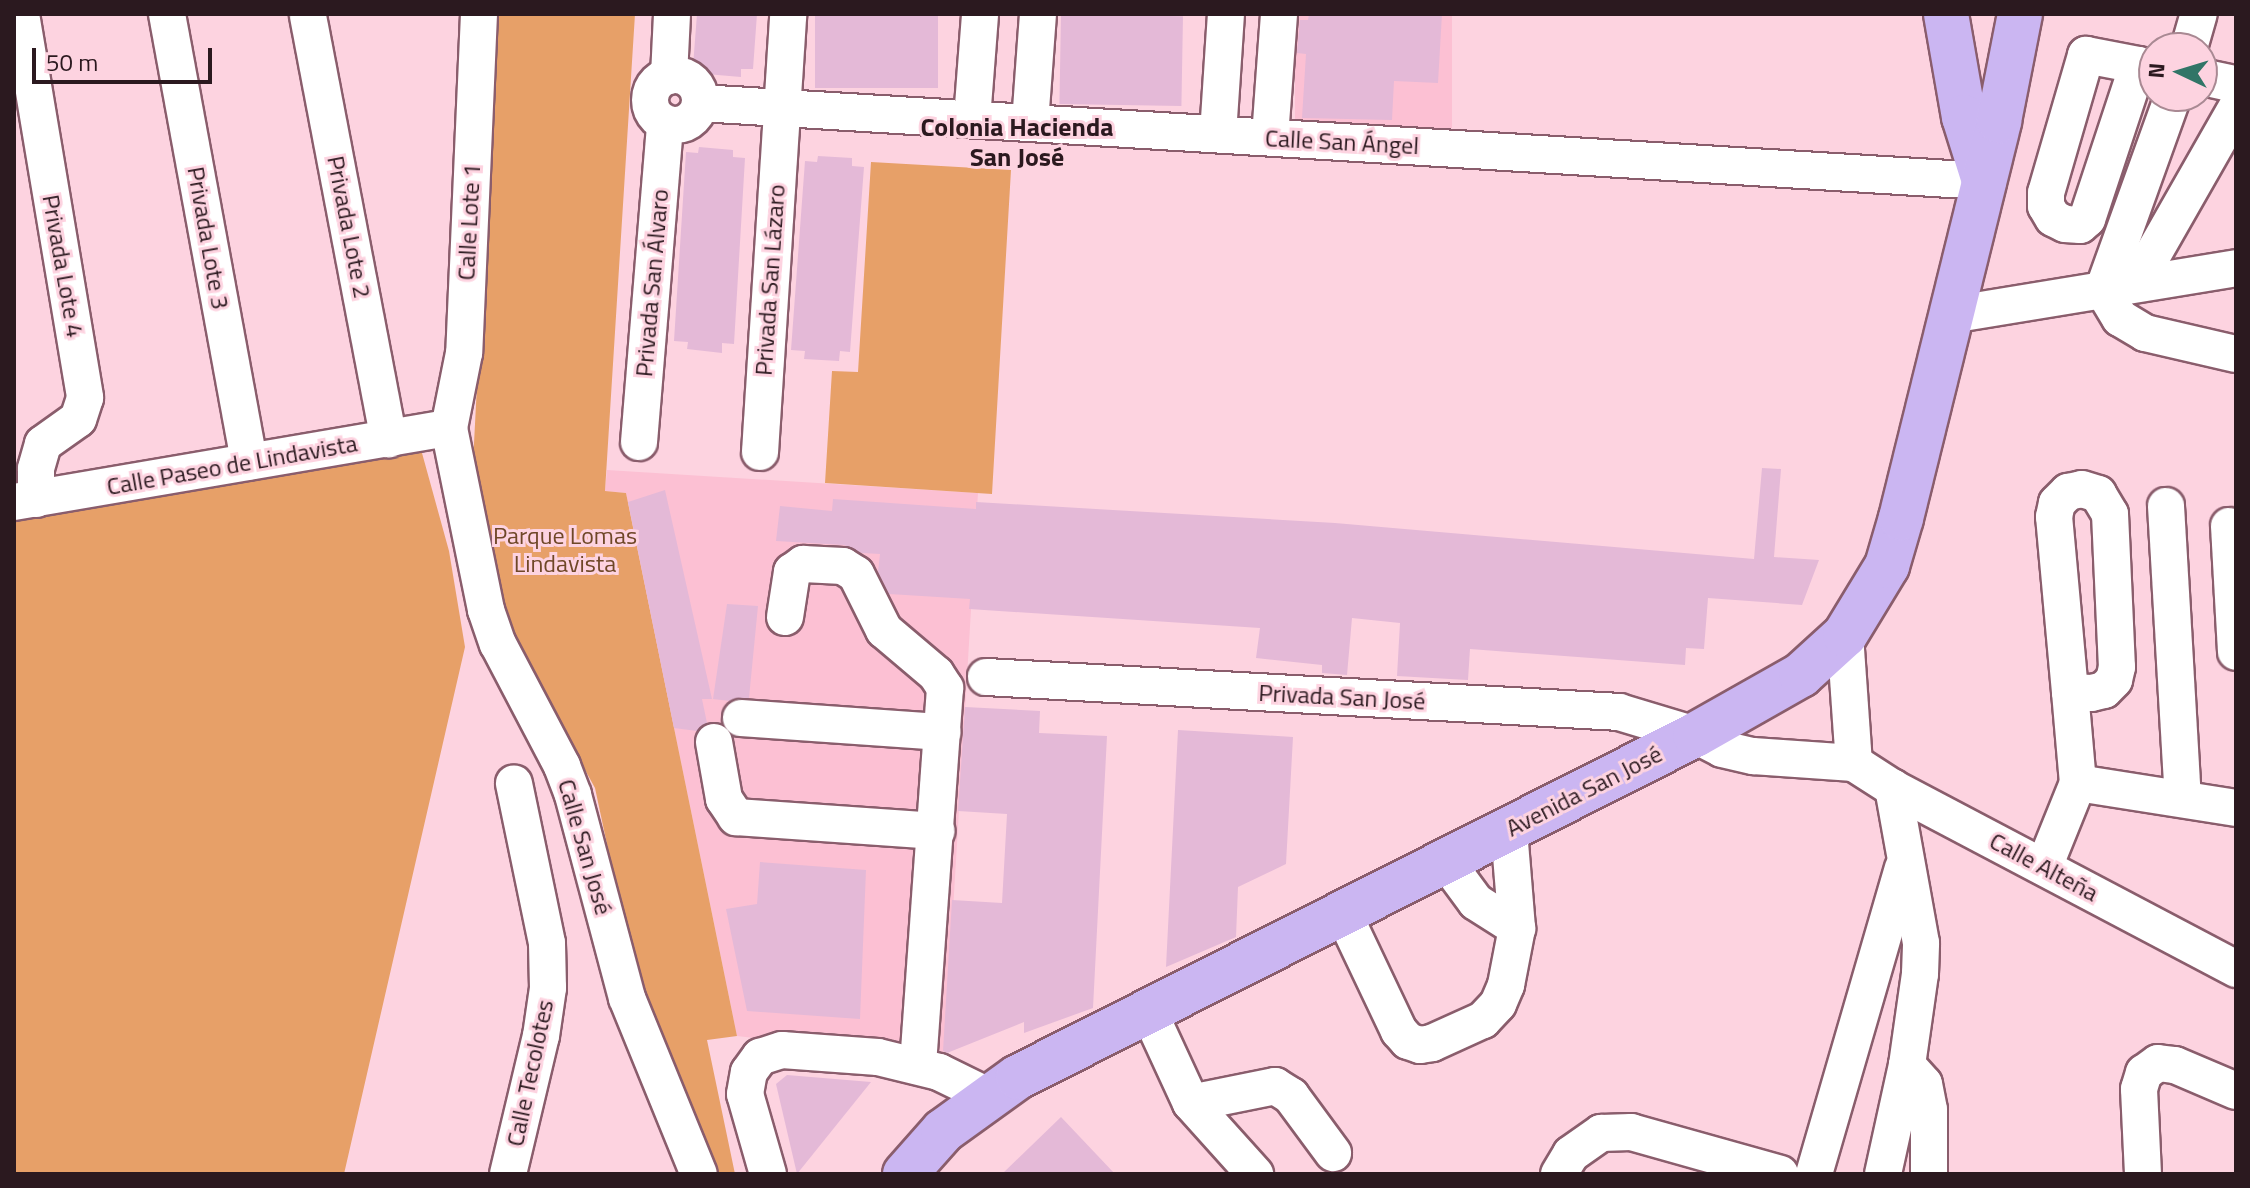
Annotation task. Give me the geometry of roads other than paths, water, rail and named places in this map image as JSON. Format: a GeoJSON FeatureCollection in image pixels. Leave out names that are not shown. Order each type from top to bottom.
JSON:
{"type":"FeatureCollection","features":[{"type":"Feature","properties":{"kind":"main road"},"geometry":{"type":"LineString","coordinates":[[1946,14],[1964,117],[1984,181]]}},
{"type":"Feature","properties":{"kind":"main road","name":"Avenida San José"},"geometry":{"type":"LineString","coordinates":[[905,1174],[943,1131],[1018,1077],[1695,735],[1801,675],[1845,635],[1887,566],[1984,181],[2020,14]]}},
{"type":"Feature","properties":{"kind":"street","name":"Privada Lote 4"},"geometry":{"type":"LineString","coordinates":[[21,14],[85,398],[78,419],[43,444],[25,500]]}},
{"type":"Feature","properties":{"kind":"street","name":"Privada Lote 3"},"geometry":{"type":"LineString","coordinates":[[167,14],[249,462]]}},
{"type":"Feature","properties":{"kind":"street","name":"Calle Lote 1"},"geometry":{"type":"LineString","coordinates":[[449,428],[464,353],[479,14]]}},
{"type":"Feature","properties":{"kind":"street"},"geometry":{"type":"LineString","coordinates":[[669,76],[672,14]]}},
{"type":"Feature","properties":{"kind":"street","name":"Privada San Lázaro"},"geometry":{"type":"LineString","coordinates":[[760,452],[788,14]]}},
{"type":"Feature","properties":{"kind":"street"},"geometry":{"type":"LineString","coordinates":[[972,119],[980,14]]}},
{"type":"Feature","properties":{"kind":"street"},"geometry":{"type":"LineString","coordinates":[[1030,123],[1038,14]]}},
{"type":"Feature","properties":{"kind":"street"},"geometry":{"type":"LineString","coordinates":[[1218,134],[1226,14]]}},
{"type":"Feature","properties":{"kind":"street"},"geometry":{"type":"LineString","coordinates":[[1270,137],[1279,14]]}},
{"type":"Feature","properties":{"kind":"street","name":"Privada Lote 2"},"geometry":{"type":"LineString","coordinates":[[308,16],[389,439]]}},
{"type":"Feature","properties":{"kind":"street"},"geometry":{"type":"LineString","coordinates":[[669,76],[689,79],[698,89],[700,103],[687,121],[665,123],[654,113],[650,98],[656,83],[669,76]]}},
{"type":"Feature","properties":{"kind":"street","name":"Calle San Ángel"},"geometry":{"type":"LineString","coordinates":[[700,103],[1984,181]]}},
{"type":"Feature","properties":{"kind":"street"},"geometry":{"type":"LineString","coordinates":[[2120,287],[2236,109]]}},
{"type":"Feature","properties":{"kind":"street"},"geometry":{"type":"LineString","coordinates":[[2169,112],[2120,287],[2120,318],[2145,333],[2236,354]]}},
{"type":"Feature","properties":{"kind":"street","name":"Privada San Álvaro"},"geometry":{"type":"LineString","coordinates":[[639,442],[665,123]]}},
{"type":"Feature","properties":{"kind":"street"},"geometry":{"type":"LineString","coordinates":[[1950,315],[2236,268]]}},
{"type":"Feature","properties":{"kind":"street","name":"Calle Paseo de Lindavista"},"geometry":{"type":"LineString","coordinates":[[25,500],[449,428]]}},
{"type":"Feature","properties":{"kind":"street","name":"Calle San José"},"geometry":{"type":"LineString","coordinates":[[449,428],[490,622],[573,795],[627,998],[699,1174]]}},
{"type":"Feature","properties":{"kind":"street"},"geometry":{"type":"LineString","coordinates":[[2044,867],[2078,783],[2054,517],[2057,503],[2068,492],[2082,489],[2098,494],[2110,514],[2117,667],[2114,680],[2104,690],[2070,692]]}},
{"type":"Feature","properties":{"kind":"street"},"geometry":{"type":"LineString","coordinates":[[2166,506],[2183,799]]}},
{"type":"Feature","properties":{"kind":"street"},"geometry":{"type":"LineString","coordinates":[[2229,526],[2236,652]]}},
{"type":"Feature","properties":{"kind":"street"},"geometry":{"type":"LineString","coordinates":[[785,617],[787,585],[792,572],[803,564],[843,566],[856,574],[884,630],[942,680],[945,696],[937,831],[918,1066]]}},
{"type":"Feature","properties":{"kind":"street"},"geometry":{"type":"LineString","coordinates":[[1845,635],[1854,763]]}},
{"type":"Feature","properties":{"kind":"street","name":"Privada San José"},"geometry":{"type":"LineString","coordinates":[[986,677],[1619,712],[1695,735]]}},
{"type":"Feature","properties":{"kind":"street"},"geometry":{"type":"LineString","coordinates":[[741,718],[943,732]]}},
{"type":"Feature","properties":{"kind":"street","name":"Calle Alteña"},"geometry":{"type":"LineString","coordinates":[[1695,735],[1722,749],[1753,756],[1854,763],[1893,788],[2236,969]]}},
{"type":"Feature","properties":{"kind":"street"},"geometry":{"type":"LineString","coordinates":[[714,742],[724,799],[736,817],[937,831]]}},
{"type":"Feature","properties":{"kind":"street","name":"Calle Tecolotes"},"geometry":{"type":"LineString","coordinates":[[508,1174],[541,1036],[548,988],[547,943],[514,783]]}},
{"type":"Feature","properties":{"kind":"street"},"geometry":{"type":"LineString","coordinates":[[2078,783],[2236,808]]}},
{"type":"Feature","properties":{"kind":"street"},"geometry":{"type":"LineString","coordinates":[[1883,1174],[1907,1065],[1920,974],[1921,943],[1893,788]]}},
{"type":"Feature","properties":{"kind":"street"},"geometry":{"type":"LineString","coordinates":[[1342,911],[1399,1031],[1408,1041],[1420,1045],[1483,1020],[1498,1004],[1506,985],[1517,928],[1509,830]]}},
{"type":"Feature","properties":{"kind":"street"},"geometry":{"type":"LineString","coordinates":[[1814,1174],[1906,859]]}},
{"type":"Feature","properties":{"kind":"street"},"geometry":{"type":"LineString","coordinates":[[1445,860],[1476,902],[1517,928]]}},
{"type":"Feature","properties":{"kind":"street"},"geometry":{"type":"LineString","coordinates":[[1148,1010],[1191,1103],[1255,1174]]}},
{"type":"Feature","properties":{"kind":"street"},"geometry":{"type":"LineString","coordinates":[[768,1174],[745,1094],[749,1072],[760,1057],[782,1050],[878,1057],[939,1072],[988,1096]]}},
{"type":"Feature","properties":{"kind":"street"},"geometry":{"type":"LineString","coordinates":[[2143,1174],[2139,1089],[2144,1073],[2158,1063],[2175,1065],[2236,1091]]}},
{"type":"Feature","properties":{"kind":"street"},"geometry":{"type":"LineString","coordinates":[[1907,1065],[1924,1084],[1929,1110],[1929,1174]]}},
{"type":"Feature","properties":{"kind":"street"},"geometry":{"type":"LineString","coordinates":[[1191,1103],[1275,1086],[1291,1096],[1333,1153]]}},
{"type":"Feature","properties":{"kind":"street"},"geometry":{"type":"LineString","coordinates":[[1559,1174],[1571,1154],[1601,1133],[1631,1132],[1780,1174]]}},
{"type":"Feature","properties":{"kind":"district","name":"Colonia Hacienda San José"},"geometry":{"type":"Point","coordinates":[1017,142]}},
{"type":"Feature","properties":{"kind":"park label","name":"Parque Lomas Lindavista"},"geometry":{"type":"Point","coordinates":[565,550]}}]}
